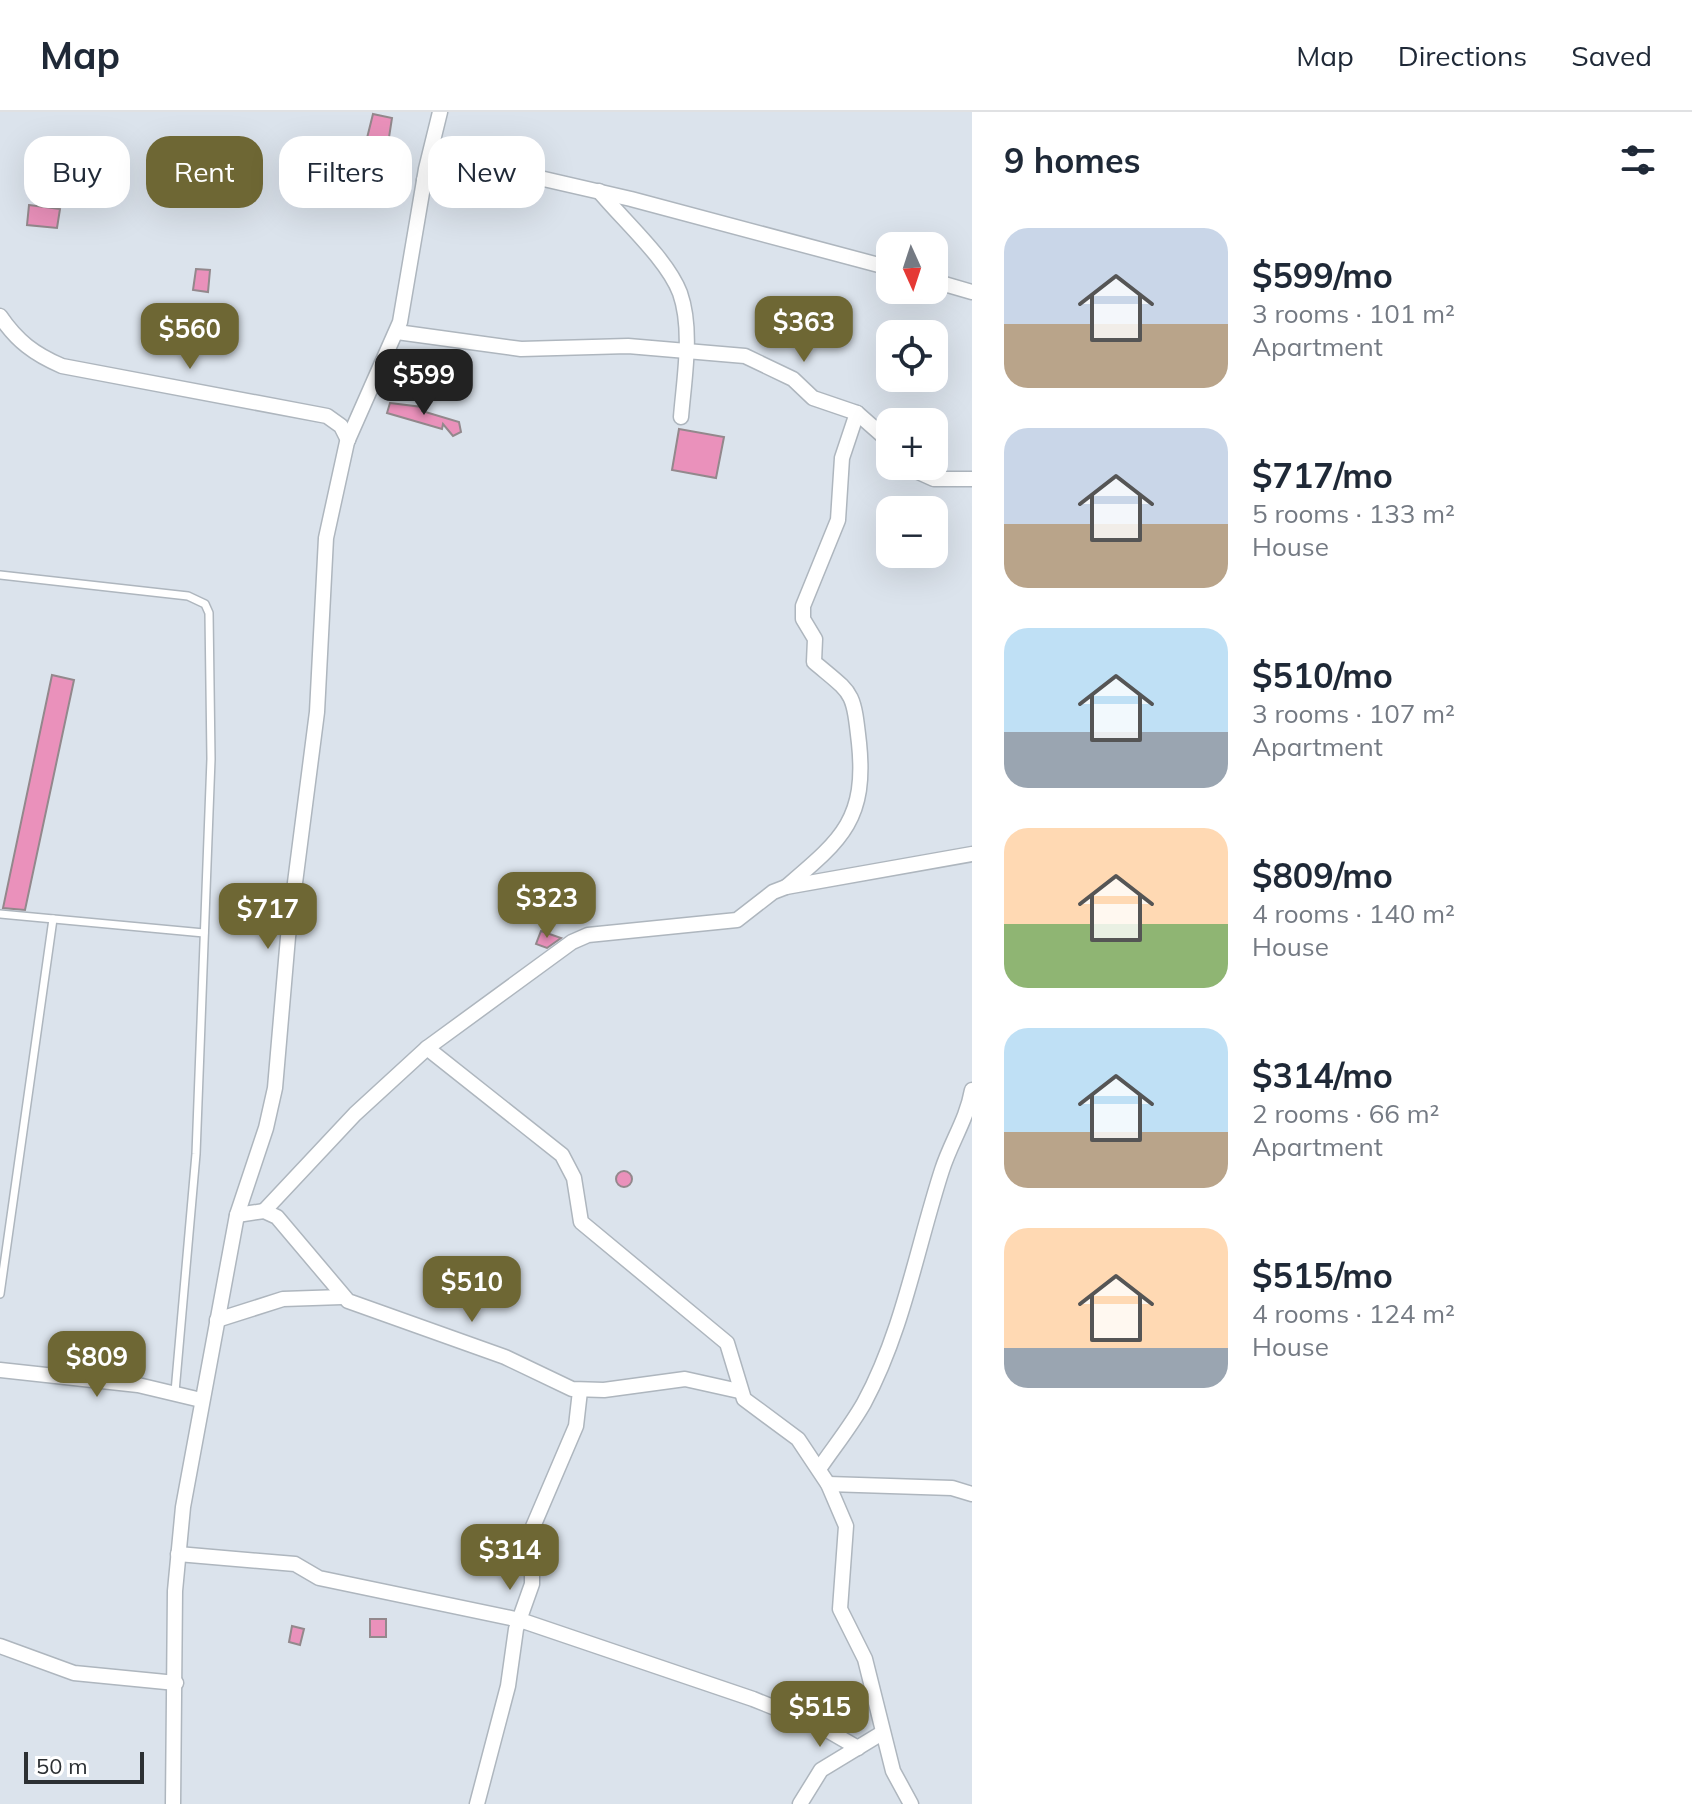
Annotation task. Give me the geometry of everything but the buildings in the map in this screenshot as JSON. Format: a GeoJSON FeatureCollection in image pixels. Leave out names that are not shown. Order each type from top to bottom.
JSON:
{"type":"FeatureCollection","features":[{"type":"Feature","properties":{"kind":"street"},"geometry":{"type":"LineString","coordinates":[[173,1804],[178,1554],[201,1400],[237,1215],[266,1128],[275,1088],[290,923],[317,712],[326,538],[348,440],[397,332],[424,180],[440,112]]}},
{"type":"Feature","properties":{"kind":"street"},"geometry":{"type":"LineString","coordinates":[[424,180],[451,164],[470,162],[599,191],[876,264]]}},
{"type":"Feature","properties":{"kind":"street"},"geometry":{"type":"LineString","coordinates":[[599,191],[677,286],[685,316],[681,417]]}},
{"type":"Feature","properties":{"kind":"street"},"geometry":{"type":"LineString","coordinates":[[948,285],[972,292]]}},
{"type":"Feature","properties":{"kind":"street"},"geometry":{"type":"LineString","coordinates":[[0,316],[20,342],[62,366],[327,416],[341,426],[348,440]]}},
{"type":"Feature","properties":{"kind":"street"},"geometry":{"type":"LineString","coordinates":[[397,332],[521,349],[628,346],[745,356],[793,379],[813,398],[857,413],[876,430]]}},
{"type":"Feature","properties":{"kind":"street"},"geometry":{"type":"LineString","coordinates":[[786,887],[842,834],[860,797],[862,767],[855,706],[837,678],[814,662],[815,639],[802,614],[805,597],[838,520],[842,458],[857,413]]}},
{"type":"Feature","properties":{"kind":"street"},"geometry":{"type":"LineString","coordinates":[[948,479],[972,479]]}},
{"type":"Feature","properties":{"kind":"street"},"geometry":{"type":"LineString","coordinates":[[237,1215],[264,1211],[355,1114],[427,1048],[581,938],[737,920],[773,892],[786,887],[972,854]]}},
{"type":"Feature","properties":{"kind":"street"},"geometry":{"type":"LineString","coordinates":[[427,1048],[562,1155],[574,1178],[581,1222],[727,1343],[739,1391],[744,1399],[798,1439],[819,1469],[846,1526],[840,1609],[865,1659],[893,1771],[911,1804]]}},
{"type":"Feature","properties":{"kind":"street"},"geometry":{"type":"LineString","coordinates":[[819,1469],[864,1403],[888,1347],[942,1170],[967,1112],[972,1090]]}},
{"type":"Feature","properties":{"kind":"street"},"geometry":{"type":"LineString","coordinates":[[264,1211],[283,1222],[342,1297]]}},
{"type":"Feature","properties":{"kind":"street"},"geometry":{"type":"LineString","coordinates":[[217,1320],[283,1299],[342,1297],[505,1357],[580,1391],[685,1379],[739,1391]]}},
{"type":"Feature","properties":{"kind":"street"},"geometry":{"type":"LineString","coordinates":[[0,1370],[175,1392],[201,1400]]}},
{"type":"Feature","properties":{"kind":"street"},"geometry":{"type":"LineString","coordinates":[[477,1804],[508,1686],[520,1620],[532,1584],[532,1529],[576,1426],[580,1391]]}},
{"type":"Feature","properties":{"kind":"street"},"geometry":{"type":"LineString","coordinates":[[828,1484],[952,1488],[972,1494]]}},
{"type":"Feature","properties":{"kind":"street"},"geometry":{"type":"LineString","coordinates":[[178,1554],[295,1564],[319,1578],[520,1620],[767,1704],[820,1726],[858,1748]]}},
{"type":"Feature","properties":{"kind":"street"},"geometry":{"type":"LineString","coordinates":[[0,1646],[74,1673],[176,1683]]}},
{"type":"Feature","properties":{"kind":"street"},"geometry":{"type":"LineString","coordinates":[[800,1804],[821,1770],[882,1733]]}},
{"type":"Feature","properties":{"kind":"lane"},"geometry":{"type":"LineString","coordinates":[[0,575],[188,596],[205,604],[210,630],[211,759],[196,1154],[175,1392]]}},
{"type":"Feature","properties":{"kind":"lane"},"geometry":{"type":"LineString","coordinates":[[0,914],[204,933]]}},
{"type":"Feature","properties":{"kind":"lane"},"geometry":{"type":"LineString","coordinates":[[0,1294],[53,919]]}}]}
